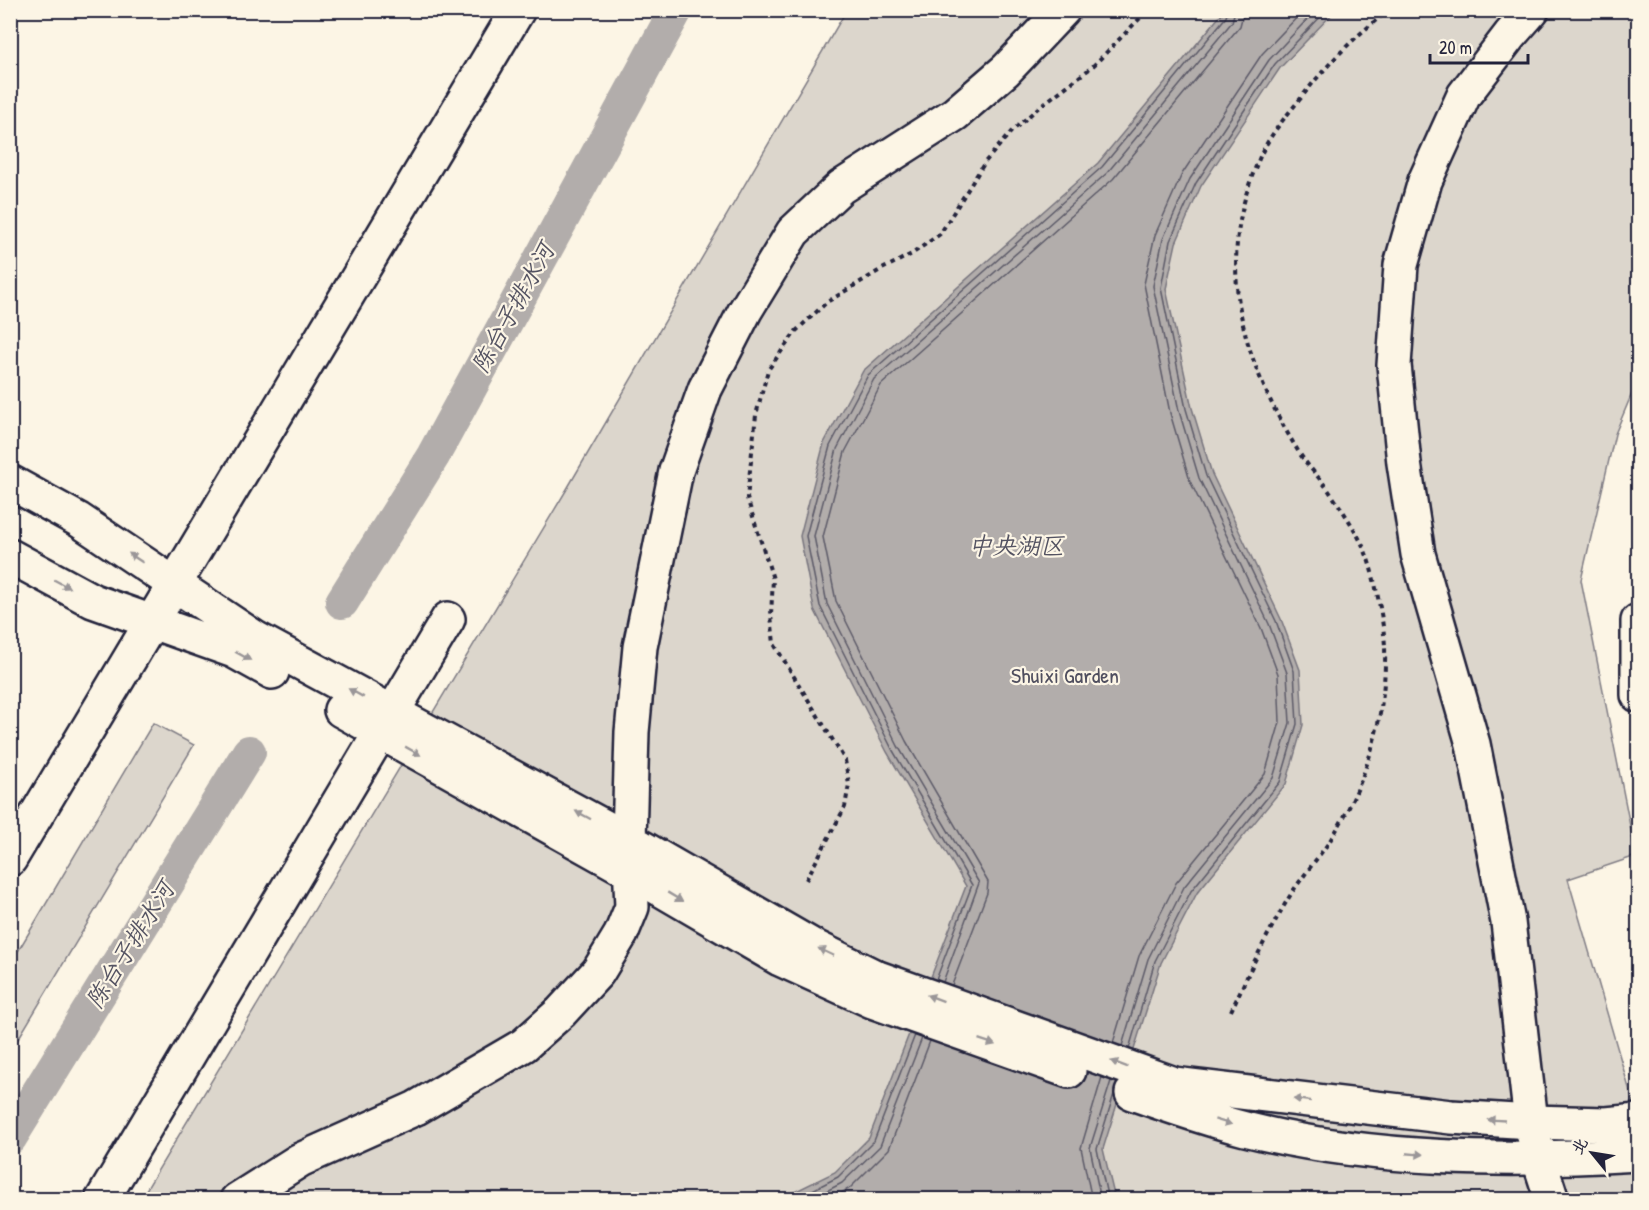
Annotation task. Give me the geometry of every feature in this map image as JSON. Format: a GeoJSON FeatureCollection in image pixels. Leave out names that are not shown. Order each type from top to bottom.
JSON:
{"type":"FeatureCollection","features":[{"type":"Feature","properties":{"kind":"main road"},"geometry":{"type":"LineString","coordinates":[[10,859],[518,10]]}},
{"type":"Feature","properties":{"kind":"main road"},"geometry":{"type":"LineString","coordinates":[[237,1200],[300,1160],[352,1134],[416,1108],[524,1045],[561,1012],[598,972],[621,934],[632,907],[630,856],[632,732],[640,647],[676,471],[705,389],[744,311],[793,232],[840,187],[955,114],[1006,70],[1063,10]]}},
{"type":"Feature","properties":{"kind":"main road"},"geometry":{"type":"LineString","coordinates":[[1532,10],[1509,35],[1464,95],[1425,181],[1401,265],[1394,365],[1404,463],[1418,554],[1473,744],[1508,922],[1531,1122],[1539,1160],[1552,1200]]}},
{"type":"Feature","properties":{"kind":"main road"},"geometry":{"type":"LineString","coordinates":[[10,482],[79,520],[255,638],[386,722]]}},
{"type":"Feature","properties":{"kind":"main road"},"geometry":{"type":"LineString","coordinates":[[10,556],[93,601],[234,651],[386,722],[630,856],[811,945],[875,990],[1170,1095],[1245,1129],[1359,1148],[1440,1156],[1539,1160],[1638,1154]]}},
{"type":"Feature","properties":{"kind":"main road"},"geometry":{"type":"LineString","coordinates":[[102,1200],[448,619]]}},
{"type":"Feature","properties":{"kind":"main road"},"geometry":{"type":"LineString","coordinates":[[1638,621],[1638,695]]}},
{"type":"Feature","properties":{"kind":"main road"},"geometry":{"type":"LineString","coordinates":[[1170,1095],[1531,1122],[1606,1124],[1638,1121]]}},
{"type":"Feature","properties":{"kind":"path"},"geometry":{"type":"LineString","coordinates":[[806,880],[845,807],[849,784],[845,760],[774,644],[771,615],[772,579],[747,498],[756,416],[768,370],[796,332],[827,302],[912,254],[940,234],[985,162],[1011,132],[1038,108],[1092,67],[1148,10]]}},
{"type":"Feature","properties":{"kind":"path"},"geometry":{"type":"LineString","coordinates":[[1231,1011],[1262,944],[1294,889],[1328,843],[1354,799],[1371,754],[1383,698],[1385,645],[1363,544],[1331,493],[1301,456],[1276,412],[1255,364],[1240,312],[1235,266],[1234,255],[1241,210],[1260,156],[1291,111],[1326,65],[1360,32],[1389,10]]}},
{"type":"Feature","properties":{"kind":"green space","name":"Shuixi Garden"},"geometry":{"type":"Polygon","coordinates":[[[846,11],[1638,11],[1638,379],[1615,434],[1581,580],[1636,856],[1568,879],[1638,1119],[1638,1199],[140,1200],[567,489],[846,11]]]}},
{"type":"Feature","properties":{"kind":"green space"},"geometry":{"type":"Polygon","coordinates":[[[153,723],[194,745],[11,1051],[11,963],[153,723]]]}},
{"type":"Feature","properties":{"kind":"water","name":"中央湖区"},"geometry":{"type":"Polygon","coordinates":[[[1224,11],[1335,11],[1280,68],[1201,186],[1176,243],[1166,289],[1192,408],[1212,474],[1281,619],[1300,670],[1303,725],[1286,784],[1197,893],[1161,963],[1103,1149],[1115,1199],[778,1200],[835,1172],[869,1138],[966,886],[887,752],[814,609],[800,536],[824,443],[863,371],[1098,163],[1224,11]]]}},
{"type":"Feature","properties":{"kind":"waterway","name":"陈台子排水河"},"geometry":{"type":"LineString","coordinates":[[342,602],[433,456],[676,10]]}},
{"type":"Feature","properties":{"kind":"waterway","name":"陈台子排水河"},"geometry":{"type":"LineString","coordinates":[[10,1138],[249,752]]}}]}
